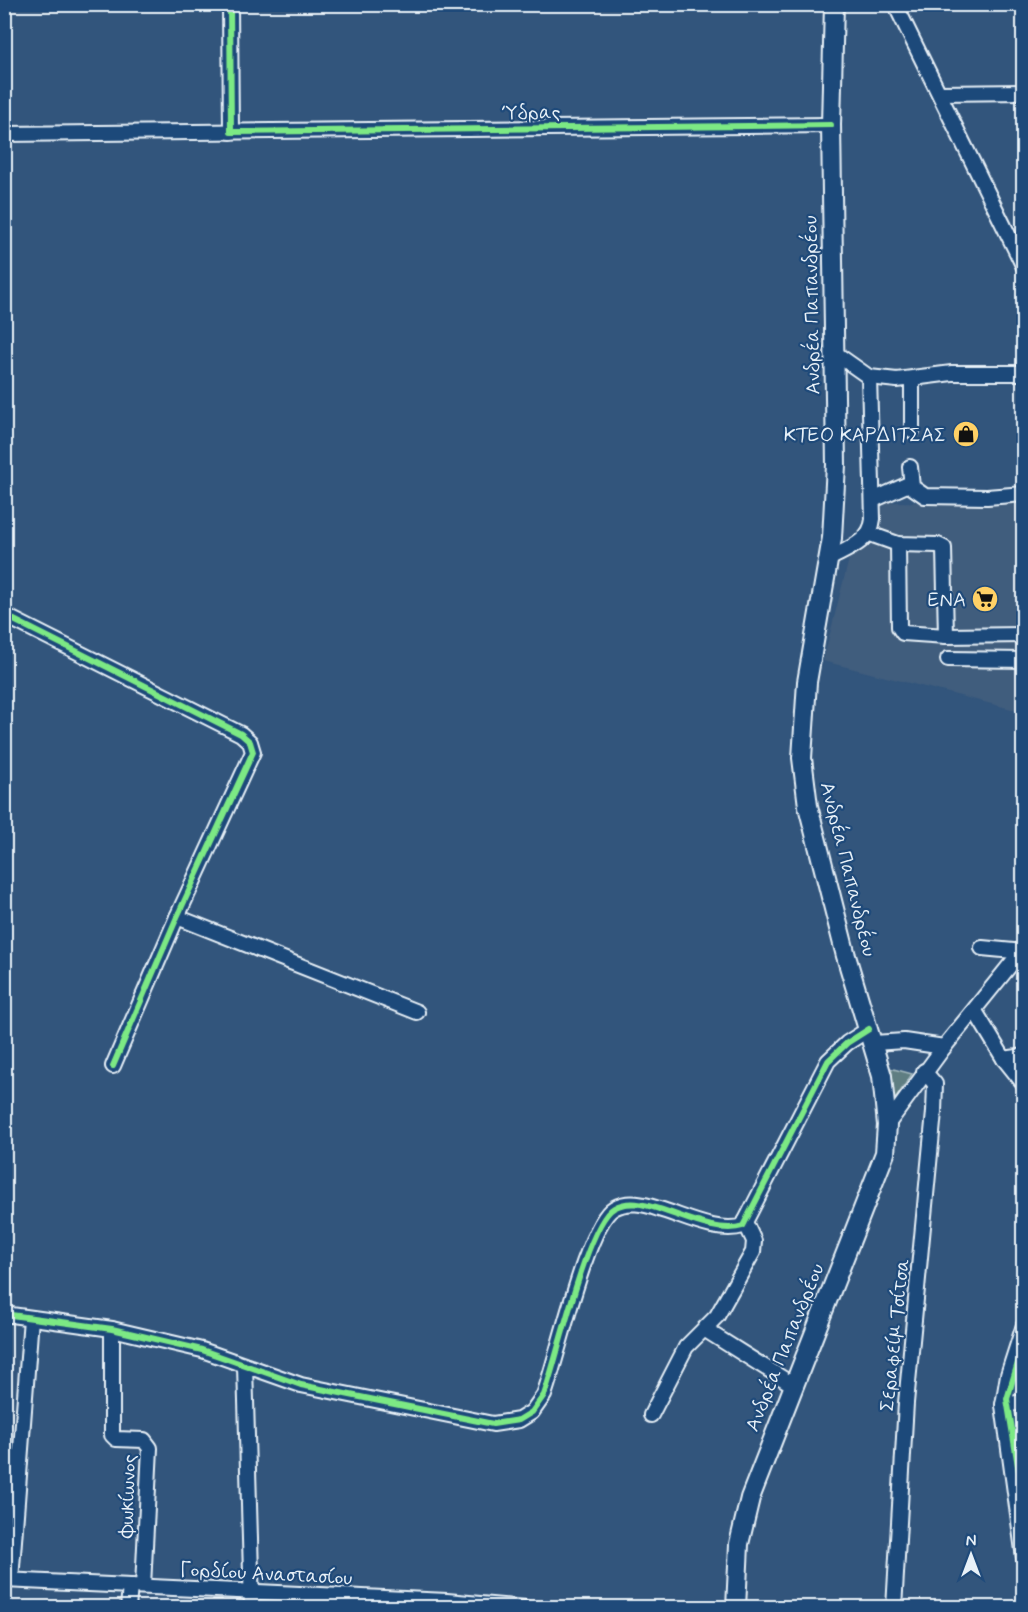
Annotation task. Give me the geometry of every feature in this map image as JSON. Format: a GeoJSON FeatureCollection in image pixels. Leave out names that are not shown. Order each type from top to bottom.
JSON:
{"type":"FeatureCollection","features":[{"type":"Feature","properties":{"kind":"main road","name":"Ανδρέα Παπανδρέου"},"geometry":{"type":"LineString","coordinates":[[736,1608],[738,1554],[744,1516],[885,1153],[887,1125],[882,1076],[872,1036],[846,956],[808,806],[803,777],[803,725],[807,682],[829,559],[836,465],[831,125],[834,4]]}},
{"type":"Feature","properties":{"kind":"street"},"geometry":{"type":"LineString","coordinates":[[230,4],[231,132]]}},
{"type":"Feature","properties":{"kind":"street"},"geometry":{"type":"LineString","coordinates":[[895,4],[1023,267]]}},
{"type":"Feature","properties":{"kind":"street"},"geometry":{"type":"LineString","coordinates":[[940,93],[1023,92]]}},
{"type":"Feature","properties":{"kind":"street","name":"Ύδρας"},"geometry":{"type":"LineString","coordinates":[[4,134],[831,125]]}},
{"type":"Feature","properties":{"kind":"street"},"geometry":{"type":"LineString","coordinates":[[835,353],[869,377],[912,380],[952,373],[1023,373]]}},
{"type":"Feature","properties":{"kind":"street"},"geometry":{"type":"LineString","coordinates":[[869,377],[873,500],[870,534]]}},
{"type":"Feature","properties":{"kind":"street"},"geometry":{"type":"LineString","coordinates":[[912,380],[912,431]]}},
{"type":"Feature","properties":{"kind":"street"},"geometry":{"type":"LineString","coordinates":[[910,467],[911,483],[916,491],[925,496],[987,497],[1023,494]]}},
{"type":"Feature","properties":{"kind":"street"},"geometry":{"type":"LineString","coordinates":[[873,500],[911,483]]}},
{"type":"Feature","properties":{"kind":"street"},"geometry":{"type":"LineString","coordinates":[[829,559],[870,534]]}},
{"type":"Feature","properties":{"kind":"street"},"geometry":{"type":"LineString","coordinates":[[870,534],[898,544],[938,545],[944,548],[946,636]]}},
{"type":"Feature","properties":{"kind":"street"},"geometry":{"type":"LineString","coordinates":[[898,544],[900,630],[906,635],[1023,634]]}},
{"type":"Feature","properties":{"kind":"street"},"geometry":{"type":"LineString","coordinates":[[4,615],[241,734],[250,742],[253,752],[177,917],[113,1066]]}},
{"type":"Feature","properties":{"kind":"street"},"geometry":{"type":"LineString","coordinates":[[948,659],[1023,660]]}},
{"type":"Feature","properties":{"kind":"street"},"geometry":{"type":"LineString","coordinates":[[177,917],[417,1012]]}},
{"type":"Feature","properties":{"kind":"street"},"geometry":{"type":"LineString","coordinates":[[982,948],[1022,951]]}},
{"type":"Feature","properties":{"kind":"street"},"geometry":{"type":"LineString","coordinates":[[887,1125],[899,1112],[924,1071],[1022,951]]}},
{"type":"Feature","properties":{"kind":"street"},"geometry":{"type":"LineString","coordinates":[[975,1011],[1004,1059],[1023,1084]]}},
{"type":"Feature","properties":{"kind":"street"},"geometry":{"type":"LineString","coordinates":[[4,1314],[112,1329],[202,1350],[301,1385],[476,1421],[507,1424],[532,1412],[544,1395],[595,1234],[609,1212],[625,1204],[639,1204],[722,1227],[740,1227],[746,1222],[828,1061],[847,1043],[872,1036],[944,1047]]}},
{"type":"Feature","properties":{"kind":"street"},"geometry":{"type":"LineString","coordinates":[[1004,1059],[1023,1056]]}},
{"type":"Feature","properties":{"kind":"street","name":"Σεραφείμ Τσίτσα"},"geometry":{"type":"LineString","coordinates":[[894,1608],[906,1403],[934,1112],[935,1084],[924,1071]]}},
{"type":"Feature","properties":{"kind":"street"},"geometry":{"type":"LineString","coordinates":[[651,1415],[686,1347],[717,1316],[753,1252],[754,1241],[746,1222]]}},
{"type":"Feature","properties":{"kind":"street"},"geometry":{"type":"LineString","coordinates":[[8,1580],[31,1318]]}},
{"type":"Feature","properties":{"kind":"street"},"geometry":{"type":"LineString","coordinates":[[1023,1325],[1008,1376],[1003,1405],[1023,1557]]}},
{"type":"Feature","properties":{"kind":"street","name":"Φωκίωνος"},"geometry":{"type":"LineString","coordinates":[[112,1329],[112,1436],[116,1439],[144,1440],[150,1448],[136,1586],[128,1608]]}},
{"type":"Feature","properties":{"kind":"street"},"geometry":{"type":"LineString","coordinates":[[704,1329],[793,1385]]}},
{"type":"Feature","properties":{"kind":"street"},"geometry":{"type":"LineString","coordinates":[[245,1366],[252,1608]]}},
{"type":"Feature","properties":{"kind":"street"},"geometry":{"type":"LineString","coordinates":[[1003,1405],[1023,1402]]}},
{"type":"Feature","properties":{"kind":"street","name":"Γορδίου Αναστασίου"},"geometry":{"type":"LineString","coordinates":[[8,1580],[252,1592],[356,1602],[525,1608]]}},
{"type":"Feature","properties":{"kind":"shaded area"},"geometry":{"type":"Polygon","coordinates":[[[877,502],[1023,503],[1023,712],[823,661],[850,555],[877,541],[877,502]]]}},
{"type":"Feature","properties":{"kind":"green space"},"geometry":{"type":"Polygon","coordinates":[[[886,1067],[912,1074],[896,1098],[890,1098],[886,1067]]]}},
{"type":"Feature","properties":{"kind":"green space"},"geometry":{"type":"Polygon","coordinates":[[[1023,1412],[1023,1497],[1010,1415],[1023,1412]]]}},
{"type":"Feature","properties":{"kind":"cycle path"},"geometry":{"type":"LineString","coordinates":[[230,4],[231,132],[831,125]]}},
{"type":"Feature","properties":{"kind":"cycle path"},"geometry":{"type":"LineString","coordinates":[[4,615],[241,734],[250,742],[253,752],[177,917],[113,1066]]}},
{"type":"Feature","properties":{"kind":"cycle path"},"geometry":{"type":"LineString","coordinates":[[4,1314],[112,1329],[202,1350],[301,1385],[493,1424],[519,1420],[532,1412],[544,1395],[583,1265],[604,1219],[614,1208],[625,1204],[636,1204],[653,1207],[712,1226],[723,1228],[743,1226],[828,1061],[847,1043],[869,1029]]}},
{"type":"Feature","properties":{"kind":"cycle path"},"geometry":{"type":"LineString","coordinates":[[1024,1343],[1007,1399],[1024,1502]]}},
{"type":"Feature","properties":{"kind":"place","name":"ΚΤΕΟ ΚΑΡΔΙΤΣΑΣ"},"geometry":{"type":"Point","coordinates":[966,434]}},
{"type":"Feature","properties":{"kind":"place","name":"ΕΝΑ"},"geometry":{"type":"Point","coordinates":[985,599]}}]}
